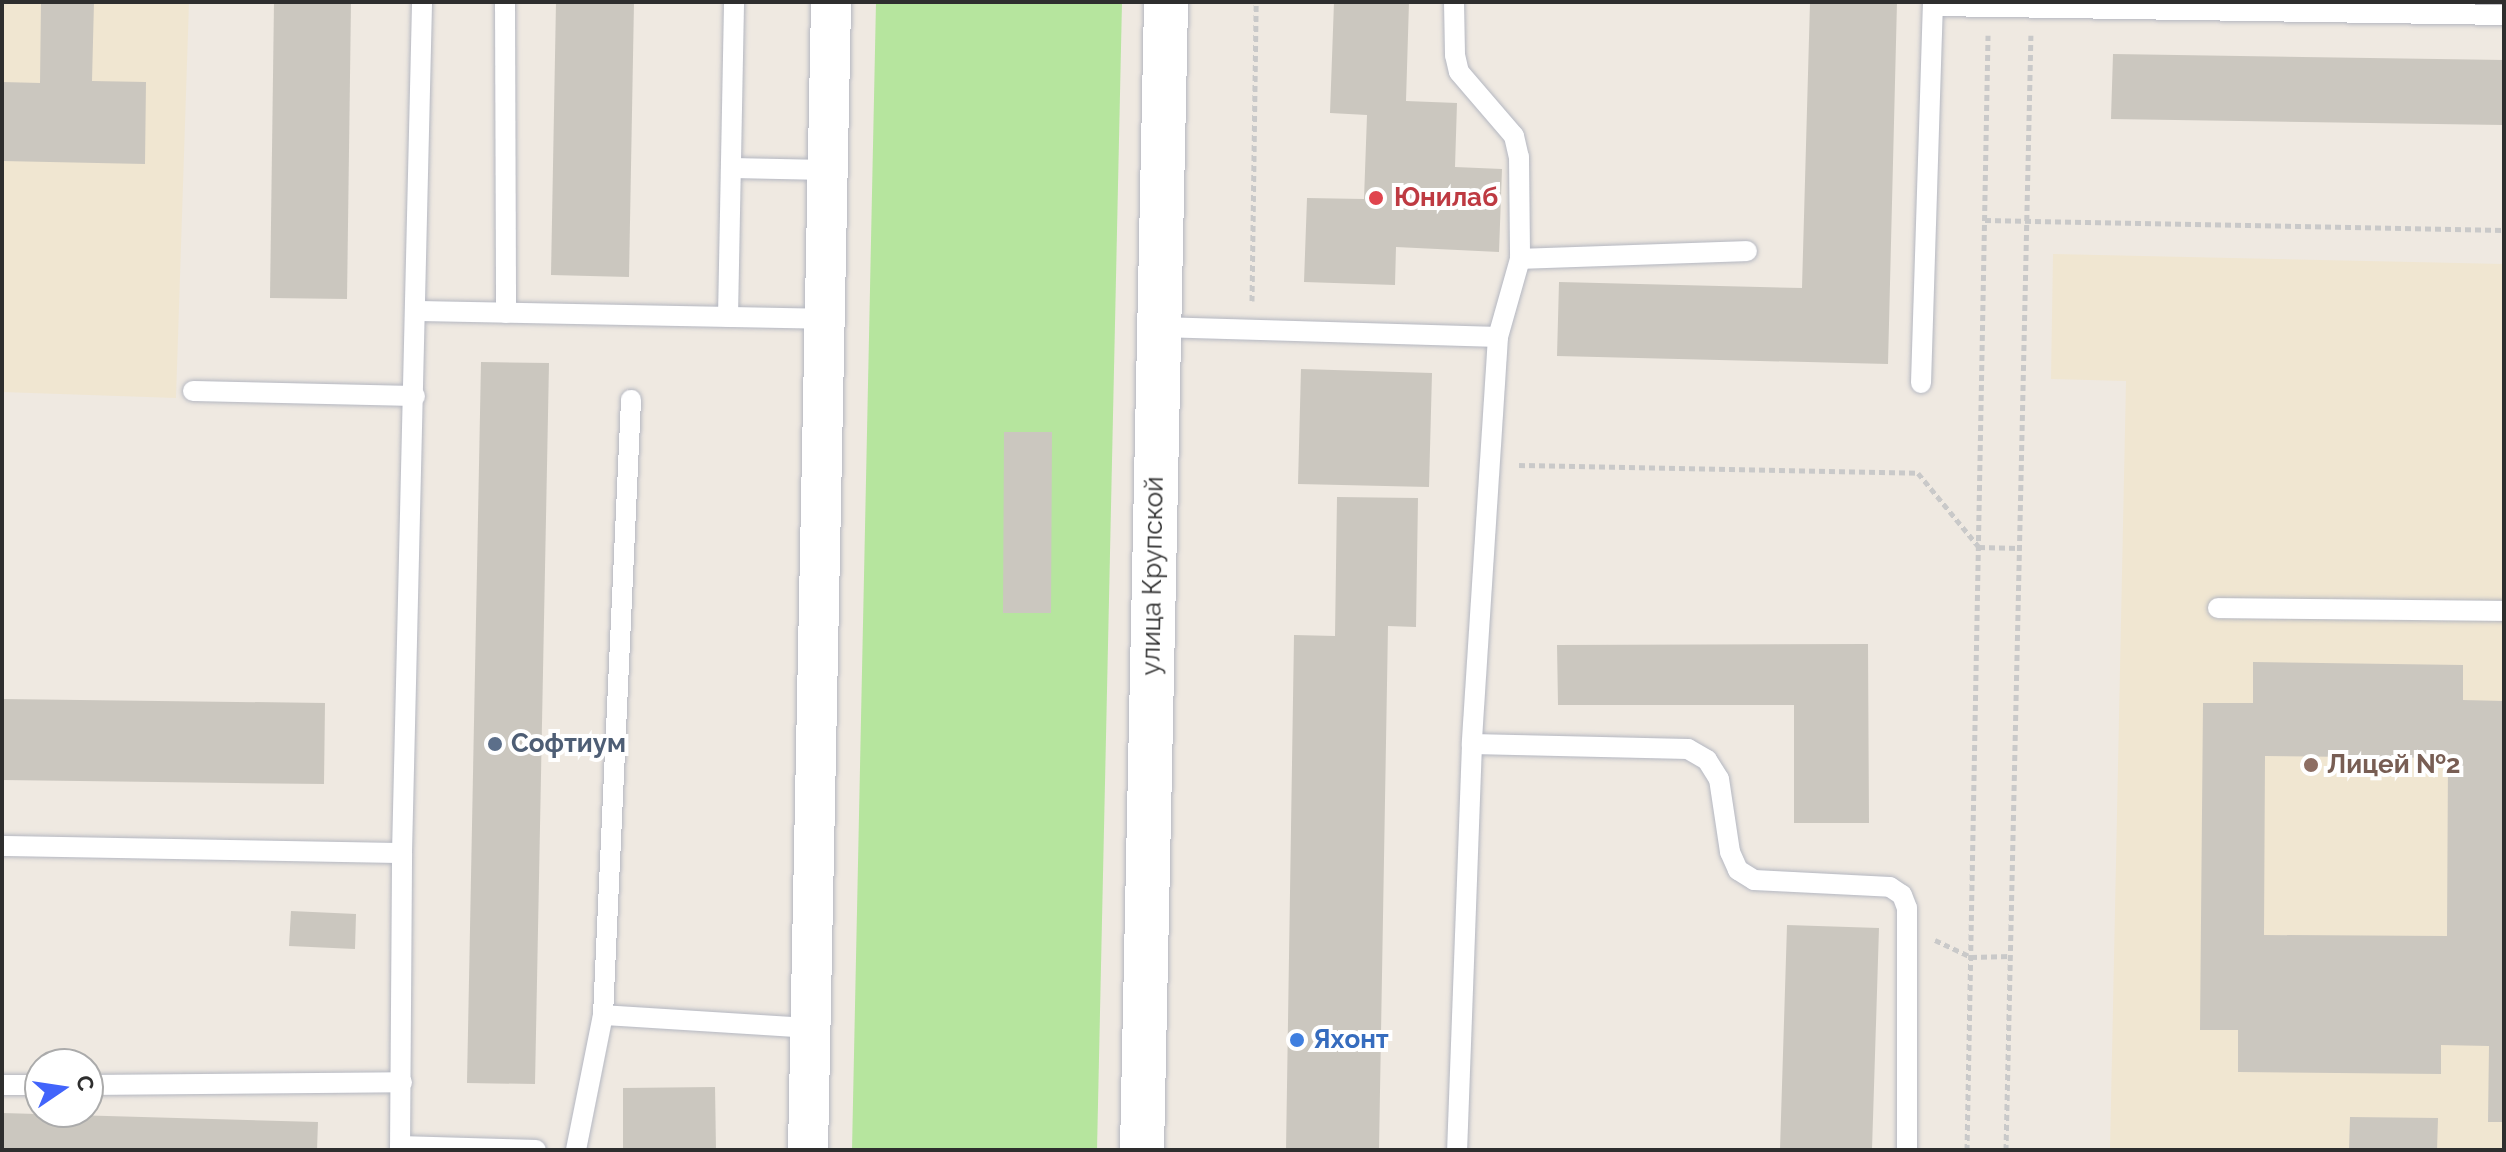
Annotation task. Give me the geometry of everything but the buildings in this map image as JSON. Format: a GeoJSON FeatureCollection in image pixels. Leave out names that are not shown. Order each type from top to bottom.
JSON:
{"type":"FeatureCollection","features":[{"type":"Feature","properties":{"kind":"main road","name":"улица Крупской"},"geometry":{"type":"LineString","coordinates":[[1142,1150],[1166,2]]}},
{"type":"Feature","properties":{"kind":"street"},"geometry":{"type":"LineString","coordinates":[[808,1150],[831,2]]}},
{"type":"Feature","properties":{"kind":"lane"},"geometry":{"type":"LineString","coordinates":[[422,2],[402,853],[400,1148],[536,1150]]}},
{"type":"Feature","properties":{"kind":"lane"},"geometry":{"type":"LineString","coordinates":[[505,2],[506,313]]}},
{"type":"Feature","properties":{"kind":"lane"},"geometry":{"type":"LineString","coordinates":[[728,317],[734,2]]}},
{"type":"Feature","properties":{"kind":"lane"},"geometry":{"type":"LineString","coordinates":[[1454,2],[1455,55],[1459,72],[1514,136],[1519,157],[1520,259],[1498,337],[1472,744],[1457,1150]]}},
{"type":"Feature","properties":{"kind":"lane"},"geometry":{"type":"LineString","coordinates":[[1921,383],[1933,4],[1989,7],[2354,8],[2504,15]]}},
{"type":"Feature","properties":{"kind":"lane"},"geometry":{"type":"LineString","coordinates":[[731,168],[828,170]]}},
{"type":"Feature","properties":{"kind":"lane"},"geometry":{"type":"LineString","coordinates":[[1520,259],[1747,251]]}},
{"type":"Feature","properties":{"kind":"lane"},"geometry":{"type":"LineString","coordinates":[[416,311],[825,319]]}},
{"type":"Feature","properties":{"kind":"lane"},"geometry":{"type":"LineString","coordinates":[[1160,327],[1498,337]]}},
{"type":"Feature","properties":{"kind":"lane"},"geometry":{"type":"LineString","coordinates":[[193,391],[415,396]]}},
{"type":"Feature","properties":{"kind":"lane"},"geometry":{"type":"LineString","coordinates":[[576,1150],[603,1015],[631,400]]}},
{"type":"Feature","properties":{"kind":"lane"},"geometry":{"type":"LineString","coordinates":[[2218,608],[2504,611]]}},
{"type":"Feature","properties":{"kind":"lane"},"geometry":{"type":"LineString","coordinates":[[1472,744],[1688,749],[1707,760],[1719,779],[1730,852],[1738,870],[1754,880],[1890,887],[1902,895],[1907,908],[1907,1150]]}},
{"type":"Feature","properties":{"kind":"lane"},"geometry":{"type":"LineString","coordinates":[[2,846],[402,853]]}},
{"type":"Feature","properties":{"kind":"lane"},"geometry":{"type":"LineString","coordinates":[[603,1015],[810,1028]]}},
{"type":"Feature","properties":{"kind":"lane"},"geometry":{"type":"LineString","coordinates":[[104,1085],[402,1082]]}},
{"type":"Feature","properties":{"kind":"lane"},"geometry":{"type":"LineString","coordinates":[[2,1085],[24,1085]]}},
{"type":"Feature","properties":{"kind":"path"},"geometry":{"type":"LineString","coordinates":[[1252,330],[1256,2]]}},
{"type":"Feature","properties":{"kind":"path"},"geometry":{"type":"LineString","coordinates":[[1967,1150],[1989,7]]}},
{"type":"Feature","properties":{"kind":"path"},"geometry":{"type":"LineString","coordinates":[[2006,1150],[2032,7]]}},
{"type":"Feature","properties":{"kind":"path"},"geometry":{"type":"LineString","coordinates":[[1985,220],[2504,230]]}},
{"type":"Feature","properties":{"kind":"path"},"geometry":{"type":"LineString","coordinates":[[1490,464],[1918,473],[1979,547],[2019,548]]}},
{"type":"Feature","properties":{"kind":"path"},"geometry":{"type":"LineString","coordinates":[[1907,928],[1971,957],[2011,956]]}},
{"type":"Feature","properties":{"kind":"shaded area"},"geometry":{"type":"Polygon","coordinates":[[[2,2],[189,2],[176,398],[2,392],[2,2]]]}},
{"type":"Feature","properties":{"kind":"shaded area","name":"Лицей №2"},"geometry":{"type":"Polygon","coordinates":[[[2053,254],[2504,264],[2504,1150],[2110,1150],[2126,381],[2051,379],[2053,254]]]}},
{"type":"Feature","properties":{"kind":"green space"},"geometry":{"type":"Polygon","coordinates":[[[876,2],[1122,2],[1097,1150],[852,1150],[876,2]]]}},
{"type":"Feature","properties":{"kind":"place","name":"Юнилаб"},"geometry":{"type":"Point","coordinates":[1376,198]}},
{"type":"Feature","properties":{"kind":"place","name":"Софтиум"},"geometry":{"type":"Point","coordinates":[495,744]}},
{"type":"Feature","properties":{"kind":"place","name":"Лицей №2"},"geometry":{"type":"Point","coordinates":[2311,765]}},
{"type":"Feature","properties":{"kind":"place","name":"Яхонт"},"geometry":{"type":"Point","coordinates":[1297,1040]}}]}
